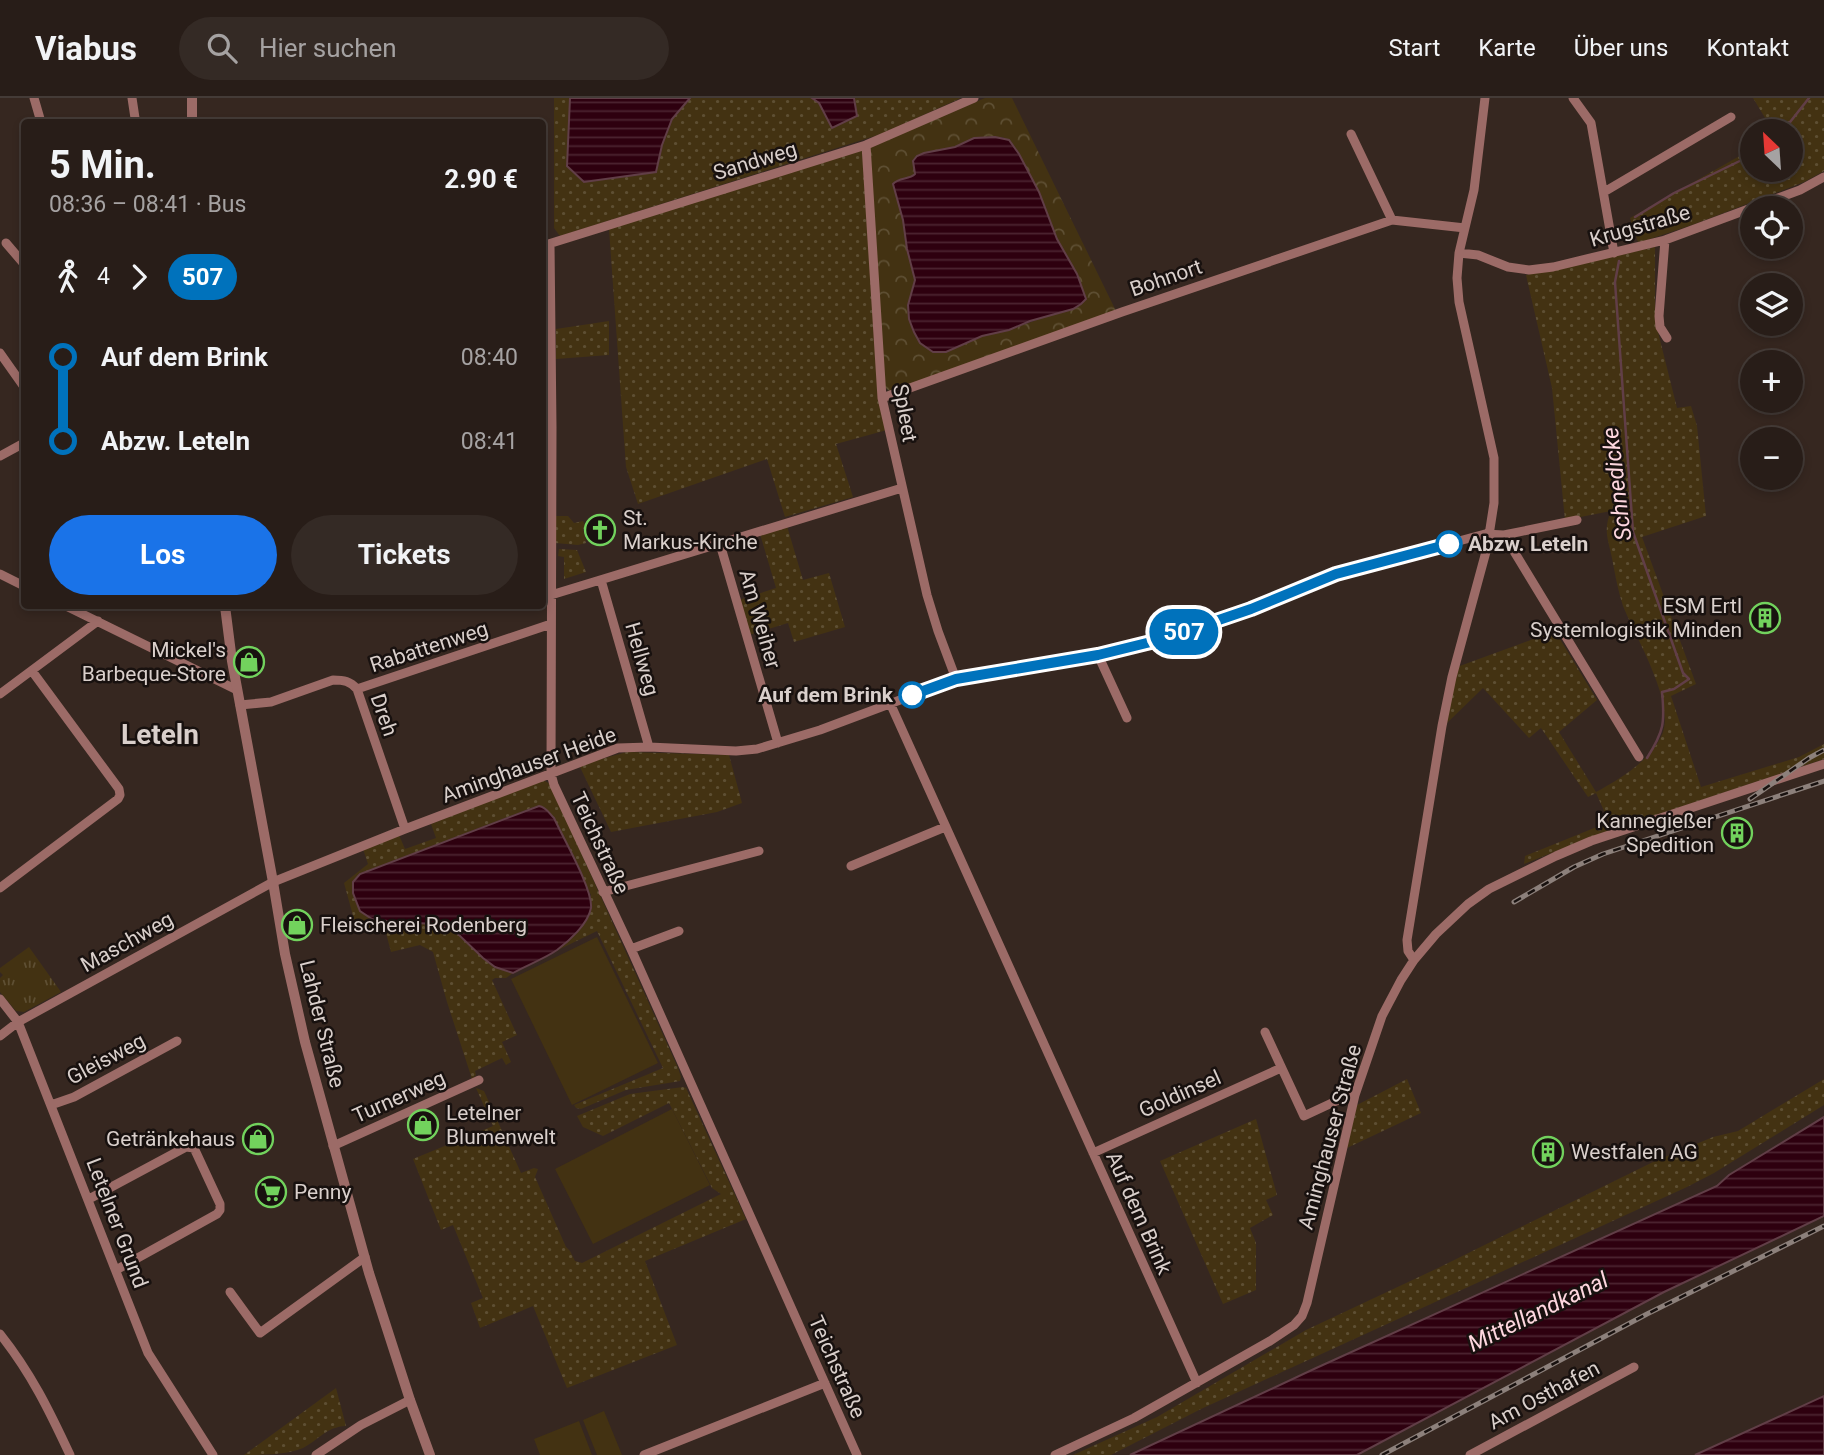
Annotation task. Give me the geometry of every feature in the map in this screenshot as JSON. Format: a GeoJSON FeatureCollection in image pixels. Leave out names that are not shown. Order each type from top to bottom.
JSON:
{"type":"FeatureCollection","features":[{"type":"Feature","properties":{"kind":"street"},"geometry":{"type":"LineString","coordinates":[[34,98],[40,119]]}},
{"type":"Feature","properties":{"kind":"street"},"geometry":{"type":"LineString","coordinates":[[132,98],[135,118]]}},
{"type":"Feature","properties":{"kind":"street"},"geometry":{"type":"LineString","coordinates":[[192,98],[192,119]]}},
{"type":"Feature","properties":{"kind":"street","name":"Sandweg"},"geometry":{"type":"LineString","coordinates":[[546,245],[866,145],[974,98]]}},
{"type":"Feature","properties":{"kind":"street"},"geometry":{"type":"LineString","coordinates":[[1414,960],[1408,951],[1407,940],[1442,726],[1452,677],[1490,534],[1494,503],[1494,458],[1459,302],[1457,278],[1459,253],[1474,190],[1485,98]]}},
{"type":"Feature","properties":{"kind":"street"},"geometry":{"type":"LineString","coordinates":[[1573,98],[1591,122],[1614,253]]}},
{"type":"Feature","properties":{"kind":"street"},"geometry":{"type":"LineString","coordinates":[[1604,192],[1731,117]]}},
{"type":"Feature","properties":{"kind":"street"},"geometry":{"type":"LineString","coordinates":[[1351,134],[1392,220]]}},
{"type":"Feature","properties":{"kind":"street","name":"Spleet"},"geometry":{"type":"LineString","coordinates":[[866,145],[883,398],[927,595],[956,679]]}},
{"type":"Feature","properties":{"kind":"street","name":"Krugstraße"},"geometry":{"type":"LineString","coordinates":[[1459,253],[1478,255],[1508,267],[1529,270],[1553,267],[1665,240],[1800,190],[1824,177]]}},
{"type":"Feature","properties":{"kind":"street","name":"Bohnort"},"geometry":{"type":"LineString","coordinates":[[883,398],[1122,312],[1392,220],[1465,229]]}},
{"type":"Feature","properties":{"kind":"street"},"geometry":{"type":"LineString","coordinates":[[1665,240],[1659,316],[1660,327],[1667,338]]}},
{"type":"Feature","properties":{"kind":"street"},"geometry":{"type":"LineString","coordinates":[[6,243],[21,260]]}},
{"type":"Feature","properties":{"kind":"street","name":"Teichstraße"},"geometry":{"type":"LineString","coordinates":[[546,245],[551,774],[857,1455]]}},
{"type":"Feature","properties":{"kind":"street"},"geometry":{"type":"LineString","coordinates":[[0,353],[21,383]]}},
{"type":"Feature","properties":{"kind":"street"},"geometry":{"type":"LineString","coordinates":[[0,456],[21,445]]}},
{"type":"Feature","properties":{"kind":"street"},"geometry":{"type":"LineString","coordinates":[[551,595],[902,488]]}},
{"type":"Feature","properties":{"kind":"street","name":"Aminghauser Heide"},"geometry":{"type":"LineString","coordinates":[[273,881],[618,748],[736,751],[757,749],[820,730],[956,679],[1098,655],[1163,639],[1210,624],[1336,574],[1490,534],[1504,535],[1577,520]]}},
{"type":"Feature","properties":{"kind":"street"},"geometry":{"type":"LineString","coordinates":[[1504,535],[1639,757]]}},
{"type":"Feature","properties":{"kind":"street","name":"Am Weiher"},"geometry":{"type":"LineString","coordinates":[[720,544],[778,743]]}},
{"type":"Feature","properties":{"kind":"street"},"geometry":{"type":"LineString","coordinates":[[0,574],[21,584]]}},
{"type":"Feature","properties":{"kind":"street","name":"Hellweg"},"geometry":{"type":"LineString","coordinates":[[601,580],[649,747]]}},
{"type":"Feature","properties":{"kind":"street"},"geometry":{"type":"LineString","coordinates":[[72,609],[237,690]]}},
{"type":"Feature","properties":{"kind":"street","name":"Lahder Straße"},"geometry":{"type":"LineString","coordinates":[[225,609],[237,690],[285,954],[305,1042],[365,1257],[430,1455]]}},
{"type":"Feature","properties":{"kind":"street"},"geometry":{"type":"LineString","coordinates":[[0,694],[98,621]]}},
{"type":"Feature","properties":{"kind":"street","name":"Rabattenweg"},"geometry":{"type":"LineString","coordinates":[[357,689],[551,624]]}},
{"type":"Feature","properties":{"kind":"street"},"geometry":{"type":"LineString","coordinates":[[1098,655],[1127,718]]}},
{"type":"Feature","properties":{"kind":"street"},"geometry":{"type":"LineString","coordinates":[[0,888],[120,795],[119,789],[32,671]]}},
{"type":"Feature","properties":{"kind":"street","name":"Dreh"},"geometry":{"type":"LineString","coordinates":[[240,705],[271,702],[334,680],[351,683],[357,689],[405,829]]}},
{"type":"Feature","properties":{"kind":"street","name":"Auf dem Brink"},"geometry":{"type":"LineString","coordinates":[[890,703],[1197,1383]]}},
{"type":"Feature","properties":{"kind":"street","name":"Aminghauser Straße"},"geometry":{"type":"LineString","coordinates":[[1055,1455],[1134,1418],[1197,1383],[1286,1331],[1302,1316],[1355,1095],[1382,1016],[1414,960],[1436,934],[1468,904],[1506,880],[1591,841],[1824,764]]}},
{"type":"Feature","properties":{"kind":"street"},"geometry":{"type":"LineString","coordinates":[[851,866],[945,827]]}},
{"type":"Feature","properties":{"kind":"street"},"geometry":{"type":"LineString","coordinates":[[603,892],[759,851]]}},
{"type":"Feature","properties":{"kind":"street","name":"Maschweg"},"geometry":{"type":"LineString","coordinates":[[0,1036],[18,1022],[273,881]]}},
{"type":"Feature","properties":{"kind":"street"},"geometry":{"type":"LineString","coordinates":[[631,949],[679,931]]}},
{"type":"Feature","properties":{"kind":"street","name":"Letelner Grund"},"geometry":{"type":"LineString","coordinates":[[0,999],[18,1022],[148,1353],[213,1455]]}},
{"type":"Feature","properties":{"kind":"street"},"geometry":{"type":"LineString","coordinates":[[1265,1032],[1304,1116],[1349,1095],[1355,1095]]}},
{"type":"Feature","properties":{"kind":"street","name":"Gleisweg"},"geometry":{"type":"LineString","coordinates":[[51,1105],[74,1097],[177,1041]]}},
{"type":"Feature","properties":{"kind":"street","name":"Goldinsel"},"geometry":{"type":"LineString","coordinates":[[1093,1153],[1281,1068]]}},
{"type":"Feature","properties":{"kind":"street","name":"Turnerweg"},"geometry":{"type":"LineString","coordinates":[[333,1146],[479,1080]]}},
{"type":"Feature","properties":{"kind":"street"},"geometry":{"type":"LineString","coordinates":[[89,1199],[190,1147],[194,1148],[220,1204],[217,1214],[116,1270]]}},
{"type":"Feature","properties":{"kind":"street"},"geometry":{"type":"LineString","coordinates":[[230,1292],[260,1333],[365,1257]]}},
{"type":"Feature","properties":{"kind":"street"},"geometry":{"type":"LineString","coordinates":[[1,1337],[43,1396],[70,1455]]}},
{"type":"Feature","properties":{"kind":"street","name":"Am Osthafen"},"geometry":{"type":"LineString","coordinates":[[1470,1455],[1634,1367]]}},
{"type":"Feature","properties":{"kind":"street"},"geometry":{"type":"LineString","coordinates":[[644,1455],[825,1383]]}},
{"type":"Feature","properties":{"kind":"street"},"geometry":{"type":"LineString","coordinates":[[316,1455],[353,1429],[410,1400]]}},
{"type":"Feature","properties":{"kind":"green space"},"geometry":{"type":"Polygon","coordinates":[[[554,98],[570,98],[567,166],[656,172],[672,119],[690,98],[812,98],[857,116],[854,98],[961,98],[881,134],[560,236],[554,228],[554,98]]]}},
{"type":"Feature","properties":{"kind":"green space"},"geometry":{"type":"Polygon","coordinates":[[[985,98],[1012,98],[1116,311],[891,392],[884,387],[869,148],[985,98]],[[1003,137],[974,138],[955,147],[924,153],[913,176],[898,180],[894,184],[915,280],[908,305],[966,342],[1073,309],[1077,274],[1057,239],[1039,192],[1019,154],[1003,137]]]}},
{"type":"Feature","properties":{"kind":"green space"},"geometry":{"type":"Polygon","coordinates":[[[1753,98],[1824,98],[1824,171],[1804,182],[1768,196],[1740,196],[1740,207],[1692,225],[1679,197],[1644,241],[1638,242],[1630,218],[1740,156],[1740,182],[1803,182],[1803,119],[1766,119],[1753,98]]]}},
{"type":"Feature","properties":{"kind":"green space"},"geometry":{"type":"Polygon","coordinates":[[[862,150],[887,430],[836,444],[853,497],[785,517],[767,459],[638,504],[626,467],[609,229],[862,150]]]}},
{"type":"Feature","properties":{"kind":"green space"},"geometry":{"type":"Polygon","coordinates":[[[1679,196],[1692,225],[1644,241],[1637,219],[1679,196]]]}},
{"type":"Feature","properties":{"kind":"green space"},"geometry":{"type":"Polygon","coordinates":[[[1655,247],[1655,320],[1677,408],[1691,406],[1697,426],[1706,516],[1642,537],[1696,684],[1671,696],[1701,787],[1799,757],[1824,744],[1824,759],[1599,834],[1524,864],[1525,856],[1609,822],[1596,793],[1588,797],[1541,728],[1529,738],[1483,688],[1447,723],[1457,667],[1555,631],[1597,700],[1559,732],[1596,792],[1641,762],[1661,737],[1665,724],[1660,690],[1623,606],[1607,534],[1611,511],[1565,520],[1552,388],[1526,275],[1655,247]]]}},
{"type":"Feature","properties":{"kind":"green space"},"geometry":{"type":"Polygon","coordinates":[[[609,321],[609,355],[556,359],[556,329],[609,321]]]}},
{"type":"Feature","properties":{"kind":"green space"},"geometry":{"type":"Polygon","coordinates":[[[555,516],[568,516],[574,523],[583,521],[586,543],[555,543],[555,516]]]}},
{"type":"Feature","properties":{"kind":"green space"},"geometry":{"type":"Polygon","coordinates":[[[787,526],[803,580],[829,573],[845,627],[794,642],[788,623],[749,635],[739,600],[776,588],[760,534],[787,526]]]}},
{"type":"Feature","properties":{"kind":"green space"},"geometry":{"type":"Polygon","coordinates":[[[559,549],[577,550],[586,572],[564,579],[564,557],[558,556],[559,549]]]}},
{"type":"Feature","properties":{"kind":"green space"},"geometry":{"type":"Polygon","coordinates":[[[627,752],[729,755],[742,803],[717,812],[611,832],[579,765],[627,752]]]}},
{"type":"Feature","properties":{"kind":"green space"},"geometry":{"type":"Polygon","coordinates":[[[543,780],[550,784],[681,1077],[680,1081],[626,1090],[581,1109],[574,1105],[663,1068],[597,931],[556,951],[579,929],[591,895],[554,818],[549,813],[541,808],[531,808],[360,874],[353,882],[395,922],[436,924],[457,932],[495,967],[513,973],[506,978],[492,980],[517,1035],[502,1042],[511,1062],[506,1065],[502,1058],[475,1071],[476,1075],[472,1079],[433,952],[420,945],[391,952],[386,933],[357,930],[344,883],[368,864],[363,849],[399,835],[405,849],[436,838],[431,824],[543,780]]]}},
{"type":"Feature","properties":{"kind":"green space"},"geometry":{"type":"Polygon","coordinates":[[[597,937],[658,1063],[572,1105],[511,979],[597,937]]]}},
{"type":"Feature","properties":{"kind":"green space"},"geometry":{"type":"Polygon","coordinates":[[[29,947],[61,992],[24,1012],[16,1011],[0,992],[0,978],[3,975],[0,968],[29,947]]]}},
{"type":"Feature","properties":{"kind":"green space"},"geometry":{"type":"Polygon","coordinates":[[[1407,1079],[1421,1113],[1347,1148],[1357,1105],[1407,1079]]]}},
{"type":"Feature","properties":{"kind":"green space"},"geometry":{"type":"Polygon","coordinates":[[[1824,1079],[1824,1105],[1687,1187],[1201,1409],[1111,1455],[1073,1455],[1157,1417],[1306,1330],[1655,1161],[1713,1137],[1738,1131],[1824,1079]]]}},
{"type":"Feature","properties":{"kind":"green space"},"geometry":{"type":"Polygon","coordinates":[[[476,1088],[484,1091],[521,1173],[538,1169],[535,1177],[566,1247],[575,1261],[582,1263],[721,1194],[712,1188],[669,1103],[603,1136],[583,1127],[577,1116],[630,1094],[686,1088],[746,1219],[645,1261],[677,1345],[567,1388],[533,1306],[480,1328],[471,1303],[483,1298],[453,1225],[441,1230],[413,1159],[493,1126],[476,1088]]]}},
{"type":"Feature","properties":{"kind":"green space"},"geometry":{"type":"Polygon","coordinates":[[[672,1109],[710,1185],[593,1244],[555,1169],[672,1109]]]}},
{"type":"Feature","properties":{"kind":"green space"},"geometry":{"type":"Polygon","coordinates":[[[1256,1119],[1277,1195],[1266,1200],[1273,1215],[1250,1228],[1256,1243],[1256,1290],[1223,1304],[1160,1161],[1256,1119]]]}},
{"type":"Feature","properties":{"kind":"green space"},"geometry":{"type":"Polygon","coordinates":[[[336,1388],[346,1426],[328,1431],[309,1445],[296,1450],[244,1455],[336,1388]]]}},
{"type":"Feature","properties":{"kind":"green space"},"geometry":{"type":"Polygon","coordinates":[[[604,1411],[622,1455],[597,1455],[583,1420],[604,1411]]]}},
{"type":"Feature","properties":{"kind":"green space"},"geometry":{"type":"Polygon","coordinates":[[[579,1421],[592,1455],[540,1455],[534,1439],[579,1421]]]}},
{"type":"Feature","properties":{"kind":"water"},"geometry":{"type":"Polygon","coordinates":[[[570,98],[690,98],[672,119],[656,172],[584,182],[567,166],[570,98]]]}},
{"type":"Feature","properties":{"kind":"water"},"geometry":{"type":"Polygon","coordinates":[[[812,98],[854,98],[857,116],[832,128],[819,103],[812,98]]]}},
{"type":"Feature","properties":{"kind":"water"},"geometry":{"type":"Polygon","coordinates":[[[995,137],[1009,140],[1019,154],[1039,192],[1057,239],[1077,274],[1086,299],[1073,309],[982,336],[946,352],[933,352],[920,343],[909,319],[908,305],[915,280],[893,184],[915,174],[913,161],[917,156],[955,147],[974,138],[995,137]]]}},
{"type":"Feature","properties":{"kind":"water"},"geometry":{"type":"Polygon","coordinates":[[[539,806],[554,818],[583,876],[591,908],[582,926],[552,953],[513,973],[495,967],[457,933],[436,924],[372,919],[360,911],[353,893],[353,882],[360,874],[539,806]]]}},
{"type":"Feature","properties":{"kind":"water","name":"Mittellandkanal"},"geometry":{"type":"Polygon","coordinates":[[[1824,1117],[1824,1216],[1664,1292],[1357,1455],[1130,1455],[1717,1186],[1729,1175],[1824,1117]]]}},
{"type":"Feature","properties":{"kind":"water"},"geometry":{"type":"Polygon","coordinates":[[[1824,1396],[1824,1455],[1695,1455],[1824,1396]]]}},
{"type":"Feature","properties":{"kind":"waterway","name":"Schnedicke"},"geometry":{"type":"LineString","coordinates":[[1792,119],[1809,98]]}},
{"type":"Feature","properties":{"kind":"waterway","name":"Schnedicke"},"geometry":{"type":"LineString","coordinates":[[1635,217],[1674,193],[1740,161]]}},
{"type":"Feature","properties":{"kind":"waterway","name":"Schnedicke"},"geometry":{"type":"LineString","coordinates":[[1619,261],[1615,282],[1633,532],[1683,673],[1689,679],[1674,689],[1662,692],[1662,726],[1647,758]]}},
{"type":"Feature","properties":{"kind":"railway"},"geometry":{"type":"LineString","coordinates":[[1750,799],[1824,750]]}},
{"type":"Feature","properties":{"kind":"railway"},"geometry":{"type":"LineString","coordinates":[[1514,902],[1574,867],[1603,854],[1824,781]]}},
{"type":"Feature","properties":{"kind":"railway"},"geometry":{"type":"LineString","coordinates":[[1382,1455],[1647,1314],[1824,1226]]}},
{"type":"Feature","properties":{"kind":"bus line","name":"507"},"geometry":{"type":"LineString","coordinates":[[912,695],[956,679],[1098,655],[1163,639],[1251,609],[1336,574],[1449,544]]}},
{"type":"Feature","properties":{"kind":"place","name":"St. Markus-Kirche"},"geometry":{"type":"Point","coordinates":[600,530]}},
{"type":"Feature","properties":{"kind":"place","name":"Abzw. Leteln"},"geometry":{"type":"Point","coordinates":[1449,544]}},
{"type":"Feature","properties":{"kind":"place","name":"ESM Ertl Systemlogistik Minden"},"geometry":{"type":"Point","coordinates":[1765,618]}},
{"type":"Feature","properties":{"kind":"place","name":"Mickel's Barbeque-Store"},"geometry":{"type":"Point","coordinates":[249,662]}},
{"type":"Feature","properties":{"kind":"place","name":"Auf dem Brink"},"geometry":{"type":"Point","coordinates":[912,695]}},
{"type":"Feature","properties":{"kind":"place","name":"Kannegießer Spedition"},"geometry":{"type":"Point","coordinates":[1737,833]}},
{"type":"Feature","properties":{"kind":"place","name":"Fleischerei Rodenberg"},"geometry":{"type":"Point","coordinates":[297,925]}},
{"type":"Feature","properties":{"kind":"place","name":"Letelner Blumenwelt"},"geometry":{"type":"Point","coordinates":[423,1125]}},
{"type":"Feature","properties":{"kind":"place","name":"Getränkehaus"},"geometry":{"type":"Point","coordinates":[258,1139]}},
{"type":"Feature","properties":{"kind":"place","name":"Westfalen AG"},"geometry":{"type":"Point","coordinates":[1548,1152]}},
{"type":"Feature","properties":{"kind":"place","name":"Penny"},"geometry":{"type":"Point","coordinates":[271,1192]}},
{"type":"Feature","properties":{"kind":"district","name":"Leteln"},"geometry":{"type":"Point","coordinates":[160,734]}}]}
